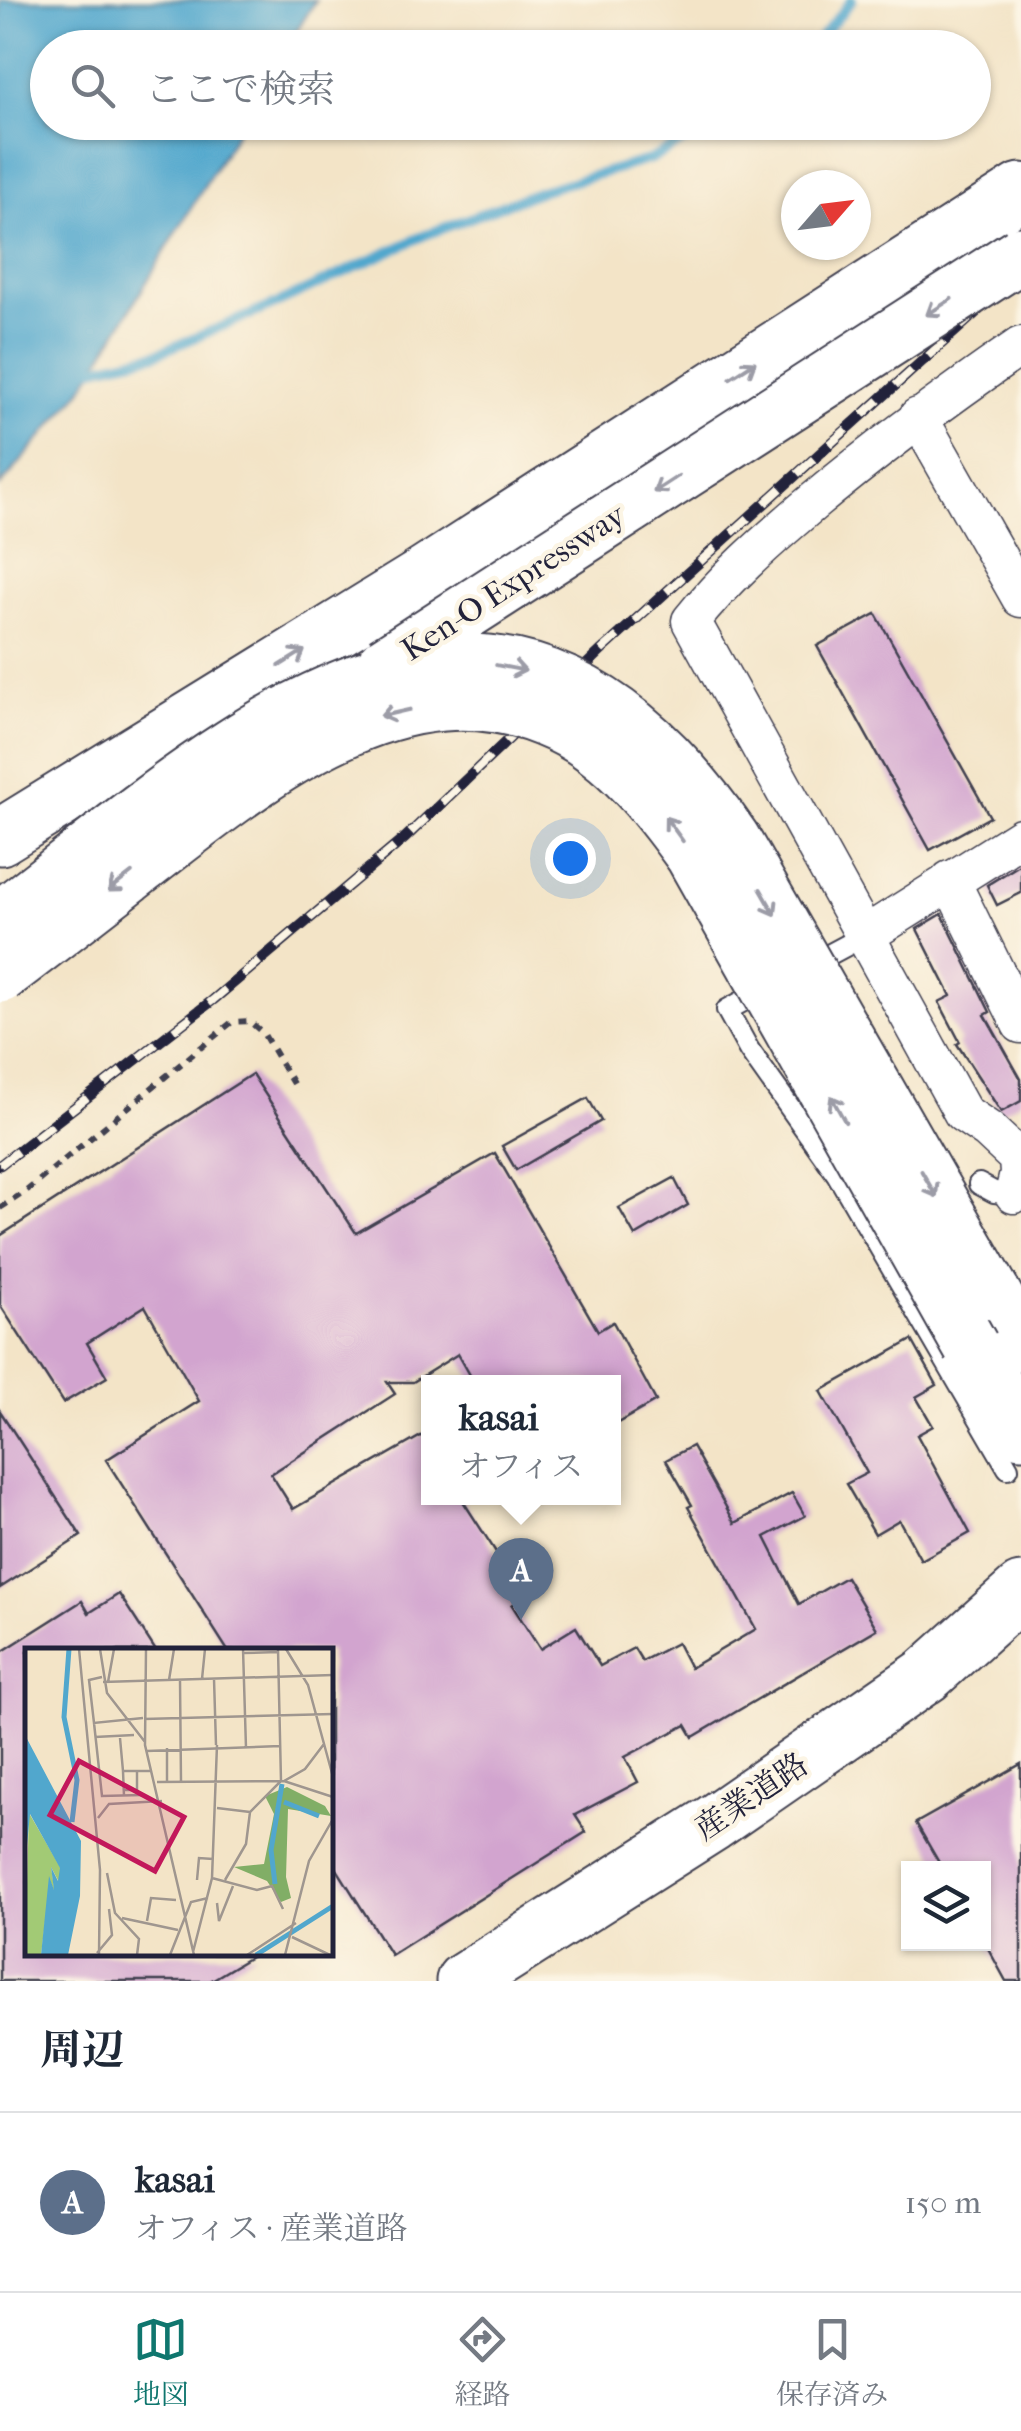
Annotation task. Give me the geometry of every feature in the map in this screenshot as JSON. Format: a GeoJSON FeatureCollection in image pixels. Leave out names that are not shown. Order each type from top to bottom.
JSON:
{"type":"FeatureCollection","features":[{"type":"Feature","properties":{"kind":"main road","name":"Ken-O Expressway"},"geometry":{"type":"LineString","coordinates":[[0,837],[422,577],[1021,192]]}},
{"type":"Feature","properties":{"kind":"main road","name":"Ken-O Expressway"},"geometry":{"type":"LineString","coordinates":[[0,902],[448,626],[1021,254]]}},
{"type":"Feature","properties":{"kind":"main road"},"geometry":{"type":"LineString","coordinates":[[0,920],[205,764],[264,725],[336,688],[408,667],[445,662],[525,670],[565,684],[603,704],[639,730],[702,797],[740,854],[992,1292],[996,1345],[1014,1449]]}},
{"type":"Feature","properties":{"kind":"main road"},"geometry":{"type":"LineString","coordinates":[[0,819],[77,774],[233,694]]}},
{"type":"Feature","properties":{"kind":"main road"},"geometry":{"type":"LineString","coordinates":[[0,975],[234,795],[322,738],[366,720],[444,704],[521,710],[559,725],[595,746],[666,816],[996,1345]]}},
{"type":"Feature","properties":{"kind":"main road","name":"産業道路"},"geometry":{"type":"LineString","coordinates":[[464,1981],[713,1823],[927,1676],[1021,1590]]}},
{"type":"Feature","properties":{"kind":"street"},"geometry":{"type":"LineString","coordinates":[[1005,1194],[1020,1174],[1018,1158],[963,1113],[691,621],[711,595],[784,527],[918,417],[1021,346]]}},
{"type":"Feature","properties":{"kind":"street"},"geometry":{"type":"LineString","coordinates":[[918,417],[1021,598]]}},
{"type":"Feature","properties":{"kind":"street"},"geometry":{"type":"LineString","coordinates":[[864,936],[1021,837]]}},
{"type":"Feature","properties":{"kind":"street"},"geometry":{"type":"LineString","coordinates":[[950,880],[1021,1024]]}},
{"type":"Feature","properties":{"kind":"lane"},"geometry":{"type":"LineString","coordinates":[[864,936],[727,1010],[748,1050],[837,1174],[1014,1449]]}},
{"type":"Feature","properties":{"kind":"path"},"geometry":{"type":"LineString","coordinates":[[0,1208],[25,1192],[232,1022],[249,1021],[263,1033],[294,1087]]}},
{"type":"Feature","properties":{"kind":"water"},"geometry":{"type":"Polygon","coordinates":[[[0,0],[316,0],[297,30],[30,30],[30,140],[232,140],[82,390],[0,486],[0,0]]]}},
{"type":"Feature","properties":{"kind":"building"},"geometry":{"type":"Polygon","coordinates":[[[876,614],[990,817],[930,850],[817,646],[876,614]]]}},
{"type":"Feature","properties":{"kind":"building"},"geometry":{"type":"Polygon","coordinates":[[[1021,864],[1021,893],[997,905],[987,885],[1021,864]]]}},
{"type":"Feature","properties":{"kind":"building"},"geometry":{"type":"Polygon","coordinates":[[[942,914],[990,1012],[985,1015],[1021,1079],[1021,1101],[1001,1112],[957,1044],[960,1042],[939,1002],[951,996],[917,929],[942,914]]]}},
{"type":"Feature","properties":{"kind":"building"},"geometry":{"type":"Polygon","coordinates":[[[252,1074],[356,1233],[495,1153],[598,1331],[613,1322],[656,1401],[621,1421],[621,1375],[470,1375],[458,1354],[413,1382],[387,1382],[395,1394],[271,1474],[293,1509],[421,1436],[421,1505],[466,1505],[501,1560],[520,1546],[544,1582],[512,1605],[540,1649],[576,1627],[600,1666],[634,1648],[642,1661],[677,1643],[690,1668],[756,1629],[666,1460],[692,1446],[735,1523],[792,1493],[805,1516],[765,1537],[799,1604],[846,1577],[877,1629],[693,1737],[686,1725],[625,1757],[638,1782],[575,1815],[586,1832],[391,1955],[332,1861],[332,1648],[226,1648],[106,1460],[199,1401],[145,1306],[87,1343],[107,1377],[63,1403],[0,1305],[0,1236],[252,1074]]]}},
{"type":"Feature","properties":{"kind":"building"},"geometry":{"type":"Polygon","coordinates":[[[588,1098],[601,1121],[516,1170],[502,1146],[588,1098]]]}},
{"type":"Feature","properties":{"kind":"building"},"geometry":{"type":"Polygon","coordinates":[[[674,1178],[688,1205],[635,1236],[619,1208],[674,1178]]]}},
{"type":"Feature","properties":{"kind":"building"},"geometry":{"type":"Polygon","coordinates":[[[912,1340],[937,1385],[916,1397],[933,1426],[917,1435],[970,1533],[921,1560],[899,1520],[875,1534],[846,1484],[867,1473],[821,1391],[912,1340]]]}},
{"type":"Feature","properties":{"kind":"building"},"geometry":{"type":"Polygon","coordinates":[[[0,1411],[81,1536],[0,1588],[0,1411]]]}},
{"type":"Feature","properties":{"kind":"building"},"geometry":{"type":"Polygon","coordinates":[[[119,1594],[154,1648],[25,1648],[25,1956],[252,1956],[210,1981],[0,1981],[0,1653],[82,1601],[89,1613],[119,1594]]]}},
{"type":"Feature","properties":{"kind":"building"},"geometry":{"type":"Polygon","coordinates":[[[1021,1764],[1021,1981],[1006,1981],[990,1951],[991,1861],[938,1861],[916,1823],[1021,1764]]]}},
{"type":"Feature","properties":{"kind":"waterway"},"geometry":{"type":"LineString","coordinates":[[827,30],[852,0]]}},
{"type":"Feature","properties":{"kind":"waterway"},"geometry":{"type":"LineString","coordinates":[[85,370],[156,354],[425,235],[543,190],[651,159],[686,140]]}},
{"type":"Feature","properties":{"kind":"railway"},"geometry":{"type":"LineString","coordinates":[[0,1165],[213,1000],[405,838],[602,650],[1021,272]]}},
{"type":"Feature","properties":{"kind":"place","name":"kasai"},"geometry":{"type":"Point","coordinates":[521,1620]}}]}
